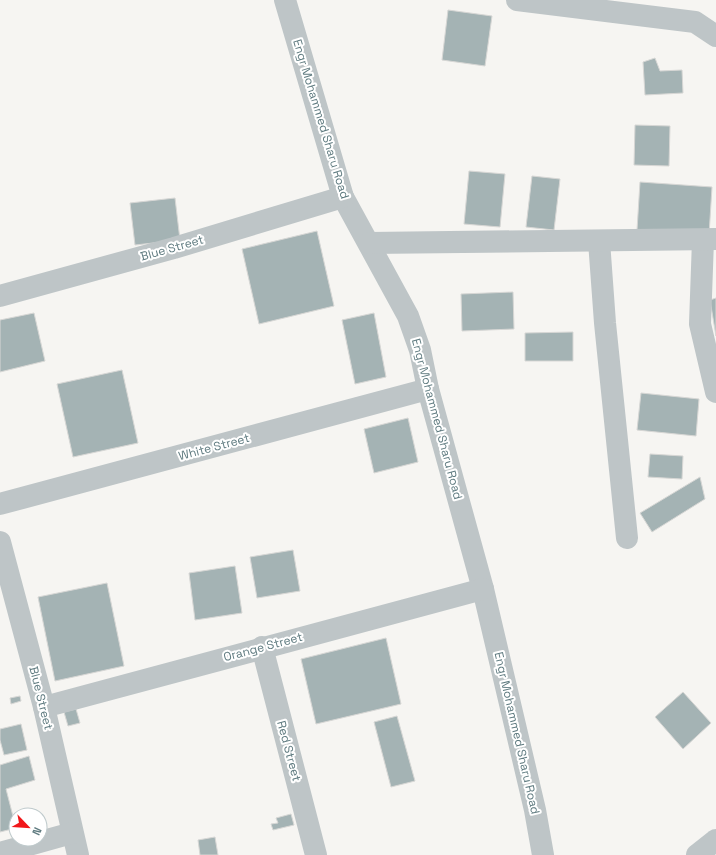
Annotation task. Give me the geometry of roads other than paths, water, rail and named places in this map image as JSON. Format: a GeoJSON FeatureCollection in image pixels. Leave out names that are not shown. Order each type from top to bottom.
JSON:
{"type":"FeatureCollection","features":[{"type":"Feature","properties":{"kind":"street","name":"Engr Mohammed Sharu Road"},"geometry":{"type":"LineString","coordinates":[[285,0],[343,197],[369,242],[408,316],[420,350],[428,389],[484,589],[543,855]]}},
{"type":"Feature","properties":{"kind":"street"},"geometry":{"type":"LineString","coordinates":[[516,0],[695,22],[716,36]]}},
{"type":"Feature","properties":{"kind":"street","name":"Blue Street"},"geometry":{"type":"LineString","coordinates":[[0,296],[174,248],[343,197]]}},
{"type":"Feature","properties":{"kind":"street"},"geometry":{"type":"LineString","coordinates":[[369,242],[599,242],[710,240],[700,324],[716,392]]}},
{"type":"Feature","properties":{"kind":"street"},"geometry":{"type":"LineString","coordinates":[[599,242],[605,323],[627,538]]}},
{"type":"Feature","properties":{"kind":"street","name":"White Street"},"geometry":{"type":"LineString","coordinates":[[0,504],[428,389]]}},
{"type":"Feature","properties":{"kind":"street","name":"Blue Street"},"geometry":{"type":"LineString","coordinates":[[0,542],[44,706],[78,855]]}},
{"type":"Feature","properties":{"kind":"street","name":"Orange Street"},"geometry":{"type":"LineString","coordinates":[[44,706],[484,589]]}},
{"type":"Feature","properties":{"kind":"street","name":"Red Street"},"geometry":{"type":"LineString","coordinates":[[262,647],[316,855]]}},
{"type":"Feature","properties":{"kind":"street"},"geometry":{"type":"LineString","coordinates":[[0,853],[72,833]]}},
{"type":"Feature","properties":{"kind":"street"},"geometry":{"type":"LineString","coordinates":[[696,855],[716,840]]}}]}
